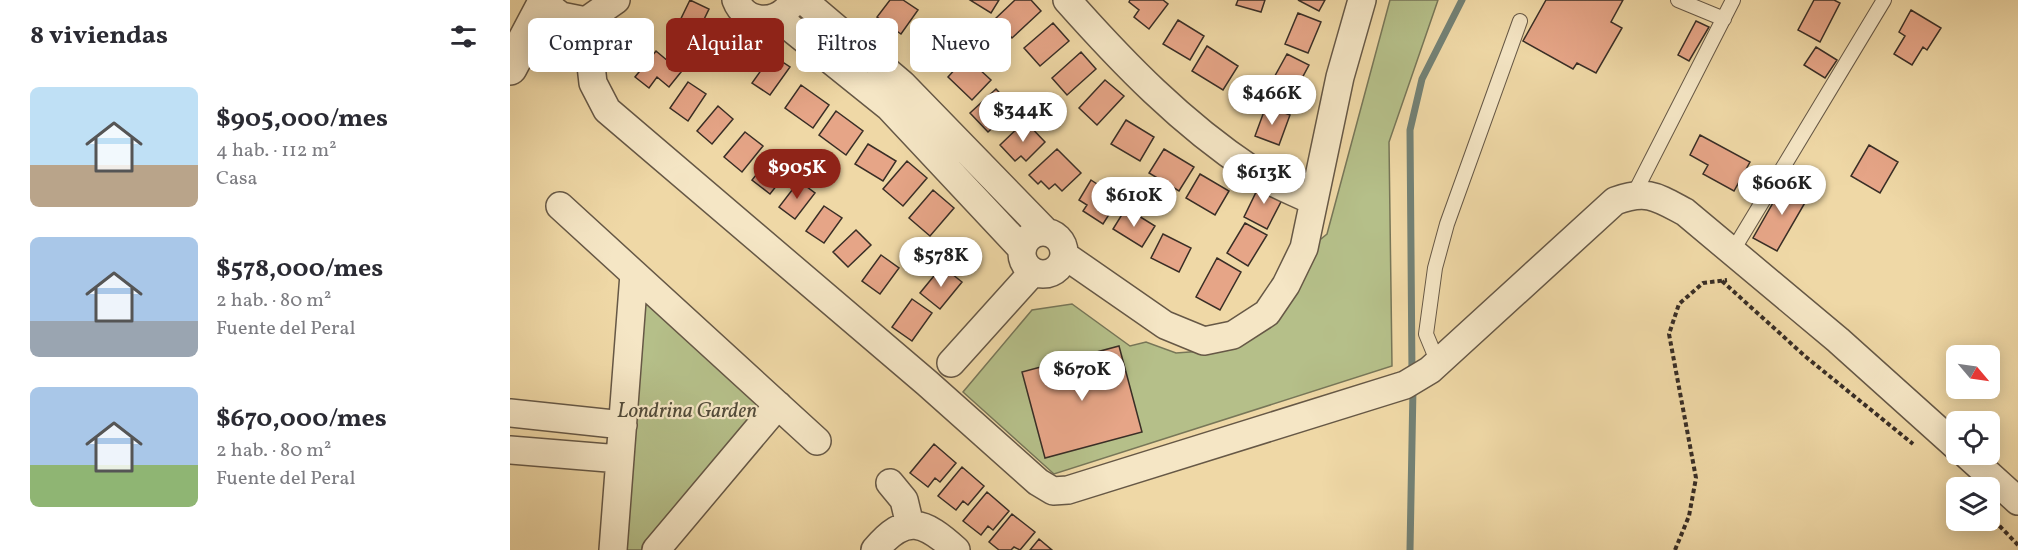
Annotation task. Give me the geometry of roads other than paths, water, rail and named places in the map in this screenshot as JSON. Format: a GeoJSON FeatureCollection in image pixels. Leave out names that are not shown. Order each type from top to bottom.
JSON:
{"type":"FeatureCollection","features":[{"type":"Feature","properties":{"kind":"street"},"geometry":{"type":"LineString","coordinates":[[590,18],[616,0]]}},
{"type":"Feature","properties":{"kind":"street"},"geometry":{"type":"LineString","coordinates":[[736,0],[746,14],[756,19],[785,9],[889,107],[934,136],[1046,232],[1060,240],[1064,255],[1165,325],[1204,341],[1233,335],[1267,313],[1286,285],[1304,248],[1340,76],[1362,0]]}},
{"type":"Feature","properties":{"kind":"street"},"geometry":{"type":"LineString","coordinates":[[803,0],[902,84],[934,136],[1028,261],[1050,273],[1057,269],[1064,255]]}},
{"type":"Feature","properties":{"kind":"street"},"geometry":{"type":"LineString","coordinates":[[1067,0],[1129,69],[1181,117],[1253,171],[1313,201]]}},
{"type":"Feature","properties":{"kind":"street"},"geometry":{"type":"LineString","coordinates":[[510,68],[545,2],[561,16],[571,18]]}},
{"type":"Feature","properties":{"kind":"street"},"geometry":{"type":"LineString","coordinates":[[592,72],[593,83],[607,110],[927,383],[1038,482],[1053,491],[1068,490],[1421,374],[1615,201],[1634,194],[1659,198],[1685,212],[1838,340],[1946,437]]}},
{"type":"Feature","properties":{"kind":"street"},"geometry":{"type":"LineString","coordinates":[[560,206],[817,441]]}},
{"type":"Feature","properties":{"kind":"street"},"geometry":{"type":"LineString","coordinates":[[951,363],[1028,261],[1031,235],[1046,232]]}},
{"type":"Feature","properties":{"kind":"street"},"geometry":{"type":"LineString","coordinates":[[613,550],[634,274]]}},
{"type":"Feature","properties":{"kind":"street"},"geometry":{"type":"LineString","coordinates":[[656,550],[778,405]]}},
{"type":"Feature","properties":{"kind":"street"},"geometry":{"type":"LineString","coordinates":[[510,412],[623,425]]}},
{"type":"Feature","properties":{"kind":"street"},"geometry":{"type":"LineString","coordinates":[[510,450],[620,459]]}},
{"type":"Feature","properties":{"kind":"street"},"geometry":{"type":"LineString","coordinates":[[1978,465],[2018,501]]}},
{"type":"Feature","properties":{"kind":"street"},"geometry":{"type":"LineString","coordinates":[[890,483],[904,500],[910,525]]}},
{"type":"Feature","properties":{"kind":"street"},"geometry":{"type":"LineString","coordinates":[[875,550],[892,532],[910,525],[929,527],[956,550]]}},
{"type":"Feature","properties":{"kind":"lane"},"geometry":{"type":"LineString","coordinates":[[1678,0],[1724,18]]}},
{"type":"Feature","properties":{"kind":"lane"},"geometry":{"type":"LineString","coordinates":[[1634,194],[1733,0]]}},
{"type":"Feature","properties":{"kind":"lane"},"geometry":{"type":"LineString","coordinates":[[1732,252],[1884,0]]}},
{"type":"Feature","properties":{"kind":"lane"},"geometry":{"type":"LineString","coordinates":[[1421,374],[1436,268],[1447,224],[1520,21]]}},
{"type":"Feature","properties":{"kind":"waterway"},"geometry":{"type":"LineString","coordinates":[[1412,374],[1410,130],[1422,79],[1462,0]]}},
{"type":"Feature","properties":{"kind":"waterway"},"geometry":{"type":"LineString","coordinates":[[1410,550],[1413,388]]}},
{"type":"Feature","properties":{"kind":"park label","name":"Londrina Garden"},"geometry":{"type":"Point","coordinates":[687,411]}}]}
